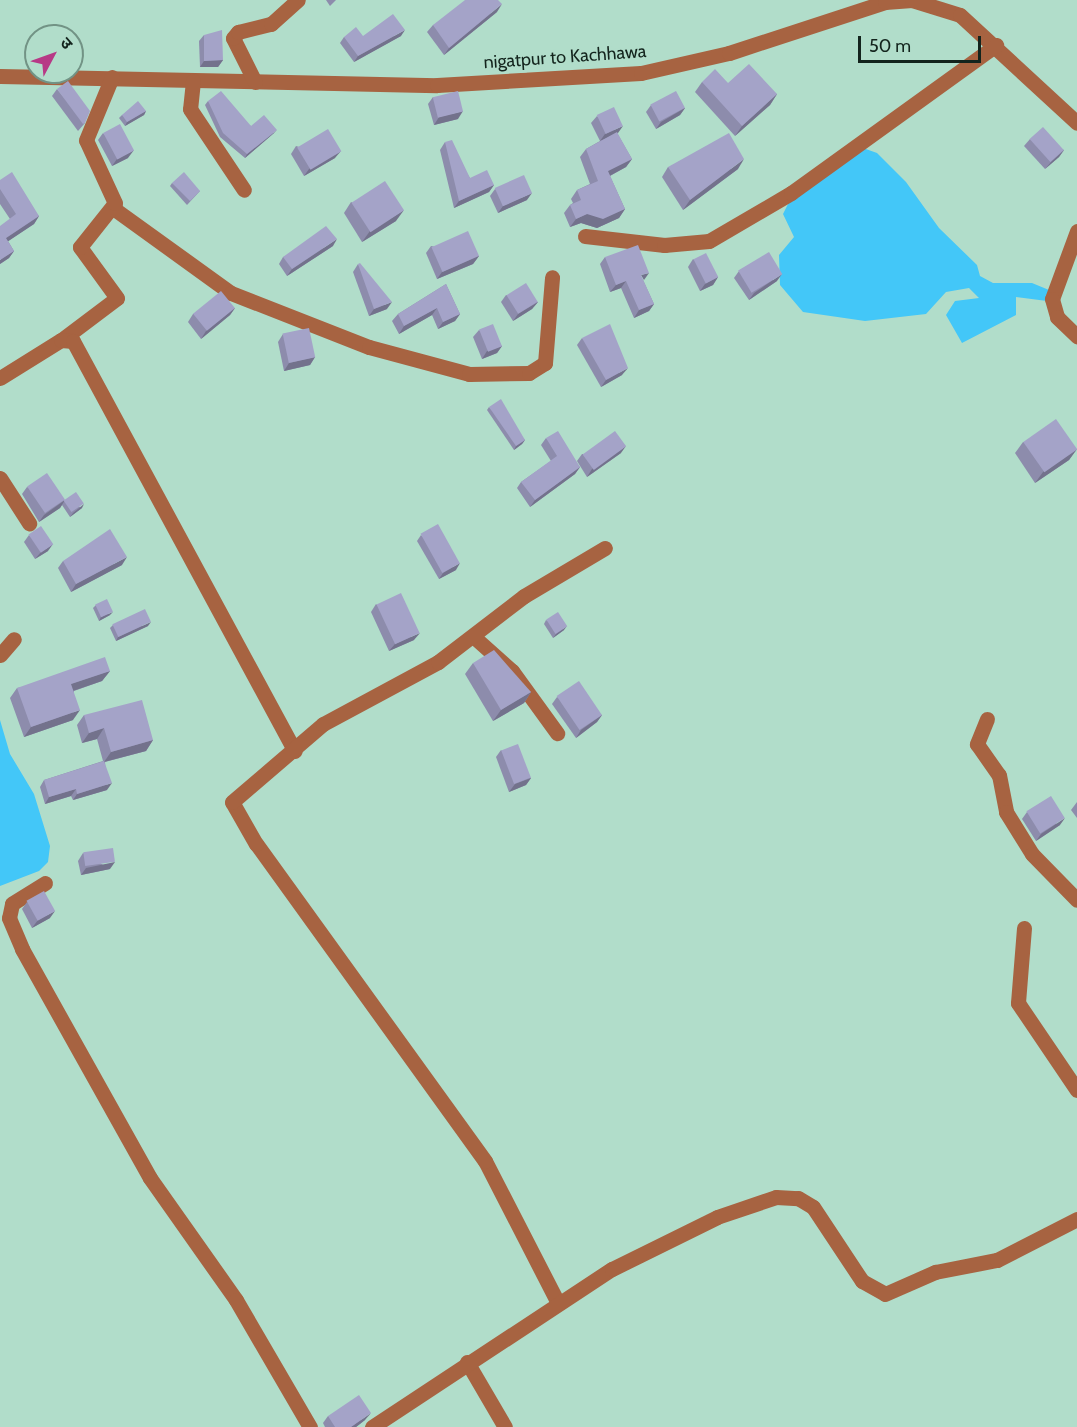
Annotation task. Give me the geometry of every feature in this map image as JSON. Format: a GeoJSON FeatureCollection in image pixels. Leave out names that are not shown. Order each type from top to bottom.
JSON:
{"type":"FeatureCollection","features":[{"type":"Feature","properties":{"kind":"street"},"geometry":{"type":"LineString","coordinates":[[255,82],[233,38],[243,30],[271,24],[298,0]]}},
{"type":"Feature","properties":{"kind":"street","name":"nigatpur to Kachhawa"},"geometry":{"type":"LineString","coordinates":[[0,76],[437,85],[641,73],[729,52],[885,2],[912,0],[960,15],[996,45],[1077,123]]}},
{"type":"Feature","properties":{"kind":"street"},"geometry":{"type":"LineString","coordinates":[[585,236],[664,245],[709,241],[791,193],[996,45]]}},
{"type":"Feature","properties":{"kind":"street"},"geometry":{"type":"LineString","coordinates":[[112,77],[86,140],[113,208],[231,293],[369,346],[469,374],[529,373],[545,363],[552,277]]}},
{"type":"Feature","properties":{"kind":"street"},"geometry":{"type":"LineString","coordinates":[[193,81],[190,109],[244,190]]}},
{"type":"Feature","properties":{"kind":"street"},"geometry":{"type":"LineString","coordinates":[[0,378],[64,338],[116,300],[80,247],[113,208]]}},
{"type":"Feature","properties":{"kind":"street"},"geometry":{"type":"LineString","coordinates":[[1077,231],[1052,298],[1057,317],[1077,336]]}},
{"type":"Feature","properties":{"kind":"street"},"geometry":{"type":"LineString","coordinates":[[64,338],[79,349],[296,752]]}},
{"type":"Feature","properties":{"kind":"street"},"geometry":{"type":"LineString","coordinates":[[0,478],[30,523]]}},
{"type":"Feature","properties":{"kind":"street"},"geometry":{"type":"LineString","coordinates":[[557,1301],[485,1161],[233,808],[234,798],[296,752],[323,724],[474,637],[533,590],[605,548]]}},
{"type":"Feature","properties":{"kind":"street"},"geometry":{"type":"LineString","coordinates":[[474,637],[512,671],[557,734]]}},
{"type":"Feature","properties":{"kind":"street"},"geometry":{"type":"LineString","coordinates":[[0,655],[14,639]]}},
{"type":"Feature","properties":{"kind":"street"},"geometry":{"type":"LineString","coordinates":[[987,719],[977,744],[999,775],[1006,812],[1032,854],[1077,900]]}},
{"type":"Feature","properties":{"kind":"street"},"geometry":{"type":"LineString","coordinates":[[45,883],[12,904],[9,918],[22,949],[150,1178],[236,1300],[310,1427]]}},
{"type":"Feature","properties":{"kind":"street"},"geometry":{"type":"LineString","coordinates":[[1024,928],[1017,1003],[1077,1090]]}},
{"type":"Feature","properties":{"kind":"street"},"geometry":{"type":"LineString","coordinates":[[372,1427],[557,1301],[672,1238],[776,1197],[798,1198],[813,1207],[862,1281],[885,1294],[935,1272],[998,1260],[1077,1219]]}},
{"type":"Feature","properties":{"kind":"street"},"geometry":{"type":"LineString","coordinates":[[467,1362],[506,1427]]}},
{"type":"Feature","properties":{"kind":"water"},"geometry":{"type":"Polygon","coordinates":[[[863,148],[877,153],[906,182],[939,228],[977,265],[980,276],[993,283],[1032,283],[1049,290],[1047,301],[1016,297],[1016,315],[962,343],[946,315],[955,301],[979,298],[969,288],[946,292],[926,314],[865,321],[803,312],[780,285],[779,255],[794,237],[783,214],[790,200],[863,148]]]}},
{"type":"Feature","properties":{"kind":"water"},"geometry":{"type":"Polygon","coordinates":[[[0,720],[10,754],[34,794],[50,846],[48,862],[39,871],[0,886],[0,720]]]}},
{"type":"Feature","properties":{"kind":"building"},"geometry":{"type":"Polygon","coordinates":[[[465,0],[498,0],[502,4],[449,48],[433,25],[465,0]]]}},
{"type":"Feature","properties":{"kind":"building"},"geometry":{"type":"Polygon","coordinates":[[[393,14],[405,30],[358,56],[344,37],[356,27],[363,36],[393,14]]]}},
{"type":"Feature","properties":{"kind":"building"},"geometry":{"type":"Polygon","coordinates":[[[222,30],[223,60],[204,61],[204,35],[222,30]]]}},
{"type":"Feature","properties":{"kind":"building"},"geometry":{"type":"Polygon","coordinates":[[[749,64],[777,94],[742,126],[702,82],[715,69],[728,83],[749,64]]]}},
{"type":"Feature","properties":{"kind":"building"},"geometry":{"type":"Polygon","coordinates":[[[64,84],[70,84],[90,111],[85,123],[83,124],[57,89],[64,84]]]}},
{"type":"Feature","properties":{"kind":"building"},"geometry":{"type":"Polygon","coordinates":[[[221,91],[251,126],[264,115],[277,130],[247,154],[223,133],[208,101],[221,91]]]}},
{"type":"Feature","properties":{"kind":"building"},"geometry":{"type":"Polygon","coordinates":[[[458,91],[463,111],[438,118],[433,97],[458,91]]]}},
{"type":"Feature","properties":{"kind":"building"},"geometry":{"type":"Polygon","coordinates":[[[676,91],[685,108],[659,121],[650,105],[676,91]]]}},
{"type":"Feature","properties":{"kind":"building"},"geometry":{"type":"Polygon","coordinates":[[[138,101],[146,111],[127,122],[122,115],[138,101]]]}},
{"type":"Feature","properties":{"kind":"building"},"geometry":{"type":"Polygon","coordinates":[[[614,107],[623,126],[606,134],[597,115],[614,107]]]}},
{"type":"Feature","properties":{"kind":"building"},"geometry":{"type":"Polygon","coordinates":[[[120,124],[134,150],[117,159],[103,133],[120,124]]]}},
{"type":"Feature","properties":{"kind":"building"},"geometry":{"type":"Polygon","coordinates":[[[1043,127],[1064,150],[1050,162],[1030,139],[1043,127]]]}},
{"type":"Feature","properties":{"kind":"building"},"geometry":{"type":"Polygon","coordinates":[[[328,129],[341,151],[311,170],[297,148],[328,129]]]}},
{"type":"Feature","properties":{"kind":"building"},"geometry":{"type":"Polygon","coordinates":[[[617,132],[632,159],[608,171],[625,209],[603,219],[587,214],[576,219],[570,205],[581,200],[577,190],[598,181],[586,149],[617,132]]]}},
{"type":"Feature","properties":{"kind":"building"},"geometry":{"type":"Polygon","coordinates":[[[729,133],[744,159],[690,200],[668,167],[729,133]]]}},
{"type":"Feature","properties":{"kind":"building"},"geometry":{"type":"Polygon","coordinates":[[[452,140],[470,178],[487,170],[494,185],[459,201],[445,142],[452,140]]]}},
{"type":"Feature","properties":{"kind":"building"},"geometry":{"type":"Polygon","coordinates":[[[12,172],[39,216],[6,238],[14,251],[0,260],[0,226],[16,214],[0,189],[0,180],[12,172]]]}},
{"type":"Feature","properties":{"kind":"building"},"geometry":{"type":"Polygon","coordinates":[[[184,172],[200,191],[190,201],[172,183],[184,172]]]}},
{"type":"Feature","properties":{"kind":"building"},"geometry":{"type":"Polygon","coordinates":[[[524,175],[532,193],[503,206],[495,188],[524,175]]]}},
{"type":"Feature","properties":{"kind":"building"},"geometry":{"type":"Polygon","coordinates":[[[385,181],[404,210],[371,232],[351,203],[385,181]]]}},
{"type":"Feature","properties":{"kind":"building"},"geometry":{"type":"Polygon","coordinates":[[[326,226],[337,239],[292,269],[283,257],[326,226]]]}},
{"type":"Feature","properties":{"kind":"building"},"geometry":{"type":"Polygon","coordinates":[[[468,231],[479,256],[442,272],[431,247],[468,231]]]}},
{"type":"Feature","properties":{"kind":"building"},"geometry":{"type":"Polygon","coordinates":[[[638,245],[649,273],[641,275],[654,304],[639,310],[626,281],[616,285],[605,257],[638,245]]]}},
{"type":"Feature","properties":{"kind":"building"},"geometry":{"type":"Polygon","coordinates":[[[769,252],[782,274],[752,293],[738,271],[769,252]]]}},
{"type":"Feature","properties":{"kind":"building"},"geometry":{"type":"Polygon","coordinates":[[[706,253],[718,277],[706,283],[694,259],[706,253]]]}},
{"type":"Feature","properties":{"kind":"building"},"geometry":{"type":"Polygon","coordinates":[[[360,263],[392,302],[374,309],[358,264],[360,263]]]}},
{"type":"Feature","properties":{"kind":"building"},"geometry":{"type":"Polygon","coordinates":[[[526,283],[538,302],[518,314],[506,295],[526,283]]]}},
{"type":"Feature","properties":{"kind":"building"},"geometry":{"type":"Polygon","coordinates":[[[446,284],[460,314],[443,322],[437,308],[404,326],[398,314],[446,284]]]}},
{"type":"Feature","properties":{"kind":"building"},"geometry":{"type":"Polygon","coordinates":[[[221,291],[235,308],[207,331],[193,314],[221,291]]]}},
{"type":"Feature","properties":{"kind":"building"},"geometry":{"type":"Polygon","coordinates":[[[493,324],[502,346],[488,352],[479,330],[493,324]]]}},
{"type":"Feature","properties":{"kind":"building"},"geometry":{"type":"Polygon","coordinates":[[[610,324],[628,368],[606,380],[582,338],[610,324]]]}},
{"type":"Feature","properties":{"kind":"building"},"geometry":{"type":"Polygon","coordinates":[[[309,328],[315,357],[289,363],[283,334],[309,328]]]}},
{"type":"Feature","properties":{"kind":"building"},"geometry":{"type":"Polygon","coordinates":[[[501,399],[525,440],[516,446],[489,407],[501,399]]]}},
{"type":"Feature","properties":{"kind":"building"},"geometry":{"type":"Polygon","coordinates":[[[1056,419],[1077,449],[1044,472],[1023,442],[1056,419]]]}},
{"type":"Feature","properties":{"kind":"building"},"geometry":{"type":"Polygon","coordinates":[[[558,431],[580,467],[535,500],[521,482],[557,456],[546,438],[558,431]]]}},
{"type":"Feature","properties":{"kind":"building"},"geometry":{"type":"Polygon","coordinates":[[[615,431],[626,446],[594,470],[583,455],[615,431]]]}},
{"type":"Feature","properties":{"kind":"building"},"geometry":{"type":"Polygon","coordinates":[[[47,473],[65,500],[45,513],[27,486],[47,473]]]}},
{"type":"Feature","properties":{"kind":"building"},"geometry":{"type":"Polygon","coordinates":[[[76,492],[84,504],[71,512],[64,500],[76,492]]]}},
{"type":"Feature","properties":{"kind":"building"},"geometry":{"type":"Polygon","coordinates":[[[438,524],[460,563],[442,573],[421,534],[438,524]]]}},
{"type":"Feature","properties":{"kind":"building"},"geometry":{"type":"Polygon","coordinates":[[[41,526],[53,544],[41,553],[29,534],[41,526]]]}},
{"type":"Feature","properties":{"kind":"building"},"geometry":{"type":"Polygon","coordinates":[[[110,529],[127,557],[76,584],[63,561],[110,529]]]}},
{"type":"Feature","properties":{"kind":"building"},"geometry":{"type":"Polygon","coordinates":[[[401,593],[420,633],[395,644],[377,604],[401,593]]]}},
{"type":"Feature","properties":{"kind":"building"},"geometry":{"type":"Polygon","coordinates":[[[107,599],[113,612],[101,617],[95,604],[107,599]]]}},
{"type":"Feature","properties":{"kind":"building"},"geometry":{"type":"Polygon","coordinates":[[[145,609],[151,622],[118,637],[112,624],[145,609]]]}},
{"type":"Feature","properties":{"kind":"building"},"geometry":{"type":"Polygon","coordinates":[[[558,612],[567,626],[556,634],[546,620],[558,612]]]}},
{"type":"Feature","properties":{"kind":"building"},"geometry":{"type":"Polygon","coordinates":[[[494,650],[531,692],[501,710],[473,663],[494,650]]]}},
{"type":"Feature","properties":{"kind":"building"},"geometry":{"type":"Polygon","coordinates":[[[105,657],[110,671],[71,684],[80,710],[31,727],[17,688],[105,657]]]}},
{"type":"Feature","properties":{"kind":"building"},"geometry":{"type":"Polygon","coordinates":[[[579,681],[602,715],[580,730],[557,696],[579,681]]]}},
{"type":"Feature","properties":{"kind":"building"},"geometry":{"type":"Polygon","coordinates":[[[142,700],[153,740],[111,752],[104,728],[89,733],[84,715],[142,700]]]}},
{"type":"Feature","properties":{"kind":"building"},"geometry":{"type":"Polygon","coordinates":[[[518,744],[531,778],[514,784],[501,750],[518,744]]]}},
{"type":"Feature","properties":{"kind":"building"},"geometry":{"type":"Polygon","coordinates":[[[104,761],[112,783],[77,794],[76,789],[49,797],[44,780],[104,761]]]}},
{"type":"Feature","properties":{"kind":"building"},"geometry":{"type":"Polygon","coordinates":[[[1051,796],[1065,818],[1040,833],[1026,811],[1051,796]]]}},
{"type":"Feature","properties":{"kind":"building"},"geometry":{"type":"Polygon","coordinates":[[[113,848],[115,862],[85,866],[83,852],[113,848]]]}},
{"type":"Feature","properties":{"kind":"building"},"geometry":{"type":"Polygon","coordinates":[[[44,891],[55,911],[38,921],[27,901],[44,891]]]}},
{"type":"Feature","properties":{"kind":"building"},"geometry":{"type":"Polygon","coordinates":[[[359,1395],[371,1413],[351,1427],[335,1427],[328,1416],[359,1395]]]}}]}
